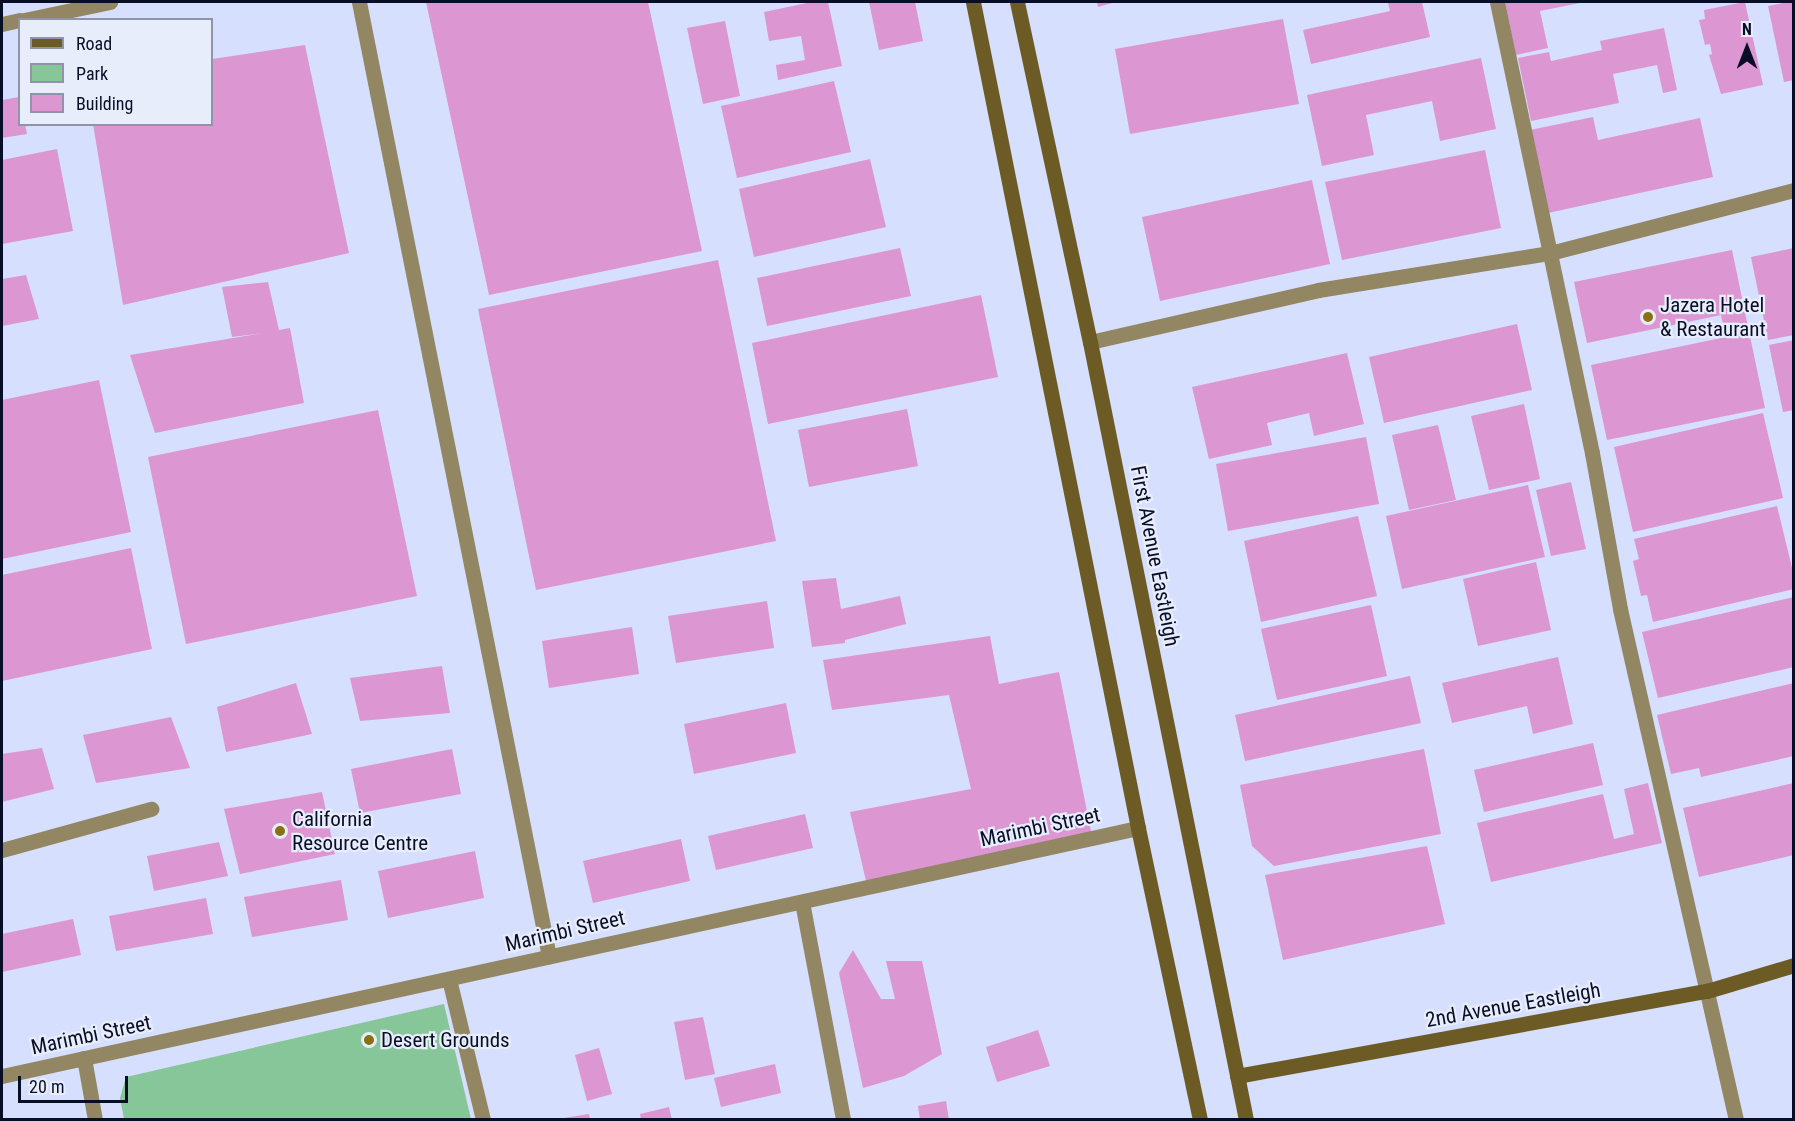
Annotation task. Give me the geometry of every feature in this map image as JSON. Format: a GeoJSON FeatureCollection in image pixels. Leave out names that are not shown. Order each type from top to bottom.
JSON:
{"type":"FeatureCollection","features":[{"type":"Feature","properties":{"kind":"main road"},"geometry":{"type":"LineString","coordinates":[[973,2],[1138,828],[1200,1119]]}},
{"type":"Feature","properties":{"kind":"main road","name":"First Avenue Eastleigh"},"geometry":{"type":"LineString","coordinates":[[1017,2],[1090,342],[1246,1119]]}},
{"type":"Feature","properties":{"kind":"main road","name":"2nd Avenue Eastleigh"},"geometry":{"type":"LineString","coordinates":[[1237,1076],[1707,992],[1794,965]]}},
{"type":"Feature","properties":{"kind":"street"},"geometry":{"type":"LineString","coordinates":[[32,18],[110,2]]}},
{"type":"Feature","properties":{"kind":"street"},"geometry":{"type":"LineString","coordinates":[[359,2],[549,956]]}},
{"type":"Feature","properties":{"kind":"street"},"geometry":{"type":"LineString","coordinates":[[1497,2],[1592,453],[1620,609],[1736,1119]]}},
{"type":"Feature","properties":{"kind":"street"},"geometry":{"type":"LineString","coordinates":[[2,24],[18,21]]}},
{"type":"Feature","properties":{"kind":"street"},"geometry":{"type":"LineString","coordinates":[[1090,342],[1318,290],[1550,253],[1794,190]]}},
{"type":"Feature","properties":{"kind":"street"},"geometry":{"type":"LineString","coordinates":[[2,850],[151,809]]}},
{"type":"Feature","properties":{"kind":"street","name":"Marimbi Street"},"geometry":{"type":"LineString","coordinates":[[2,1076],[1138,828]]}},
{"type":"Feature","properties":{"kind":"street"},"geometry":{"type":"LineString","coordinates":[[802,902],[843,1119]]}},
{"type":"Feature","properties":{"kind":"street"},"geometry":{"type":"LineString","coordinates":[[449,979],[483,1119]]}},
{"type":"Feature","properties":{"kind":"street"},"geometry":{"type":"LineString","coordinates":[[84,1058],[95,1119]]}},
{"type":"Feature","properties":{"kind":"green space","name":"Desert Grounds"},"geometry":{"type":"Polygon","coordinates":[[[444,1004],[471,1119],[124,1119],[120,1098],[126,1077],[444,1004]]]}},
{"type":"Feature","properties":{"kind":"building"},"geometry":{"type":"Polygon","coordinates":[[[426,2],[648,2],[702,251],[489,295],[426,2]]]}},
{"type":"Feature","properties":{"kind":"building"},"geometry":{"type":"Polygon","coordinates":[[[812,2],[828,2],[842,66],[778,80],[776,65],[805,60],[801,36],[769,41],[764,12],[812,2]]]}},
{"type":"Feature","properties":{"kind":"building"},"geometry":{"type":"Polygon","coordinates":[[[869,2],[915,2],[923,41],[879,50],[869,2]]]}},
{"type":"Feature","properties":{"kind":"building"},"geometry":{"type":"Polygon","coordinates":[[[1097,2],[1116,2],[1098,7],[1097,2]]]}},
{"type":"Feature","properties":{"kind":"building"},"geometry":{"type":"Polygon","coordinates":[[[1388,2],[1422,2],[1430,37],[1311,64],[1303,30],[1390,11],[1388,2]]]}},
{"type":"Feature","properties":{"kind":"building"},"geometry":{"type":"Polygon","coordinates":[[[1505,2],[1580,3],[1540,11],[1548,48],[1516,55],[1505,2]]]}},
{"type":"Feature","properties":{"kind":"building"},"geometry":{"type":"Polygon","coordinates":[[[1745,2],[1763,85],[1721,94],[1709,55],[1712,54],[1710,44],[1705,45],[1699,20],[1705,19],[1704,10],[1745,2]]]}},
{"type":"Feature","properties":{"kind":"building"},"geometry":{"type":"Polygon","coordinates":[[[1794,2],[1794,80],[1784,82],[1768,6],[1794,2]]]}},
{"type":"Feature","properties":{"kind":"building"},"geometry":{"type":"Polygon","coordinates":[[[1283,19],[1299,104],[1130,134],[1115,49],[1283,19]]]}},
{"type":"Feature","properties":{"kind":"building"},"geometry":{"type":"Polygon","coordinates":[[[725,21],[740,96],[703,104],[687,28],[725,21]]]}},
{"type":"Feature","properties":{"kind":"building"},"geometry":{"type":"Polygon","coordinates":[[[1664,28],[1677,90],[1663,93],[1657,65],[1613,74],[1619,103],[1531,121],[1518,58],[1549,52],[1551,61],[1602,50],[1600,41],[1664,28]]]}},
{"type":"Feature","properties":{"kind":"building"},"geometry":{"type":"Polygon","coordinates":[[[305,45],[349,253],[123,305],[93,126],[213,126],[213,59],[305,45]]]}},
{"type":"Feature","properties":{"kind":"building"},"geometry":{"type":"Polygon","coordinates":[[[1481,58],[1496,129],[1440,141],[1432,101],[1366,115],[1374,155],[1322,166],[1307,95],[1481,58]]]}},
{"type":"Feature","properties":{"kind":"building"},"geometry":{"type":"Polygon","coordinates":[[[834,81],[851,152],[737,178],[721,106],[834,81]]]}},
{"type":"Feature","properties":{"kind":"building"},"geometry":{"type":"Polygon","coordinates":[[[18,97],[18,126],[25,126],[27,134],[2,138],[2,100],[18,97]]]}},
{"type":"Feature","properties":{"kind":"building"},"geometry":{"type":"Polygon","coordinates":[[[1593,117],[1598,140],[1700,118],[1713,177],[1548,213],[1530,130],[1593,117]]]}},
{"type":"Feature","properties":{"kind":"building"},"geometry":{"type":"Polygon","coordinates":[[[57,149],[73,231],[2,244],[2,160],[57,149]]]}},
{"type":"Feature","properties":{"kind":"building"},"geometry":{"type":"Polygon","coordinates":[[[1485,150],[1501,228],[1342,260],[1325,182],[1485,150]]]}},
{"type":"Feature","properties":{"kind":"building"},"geometry":{"type":"Polygon","coordinates":[[[870,159],[886,227],[754,257],[739,189],[870,159]]]}},
{"type":"Feature","properties":{"kind":"building"},"geometry":{"type":"Polygon","coordinates":[[[1312,180],[1330,264],[1160,301],[1142,217],[1312,180]]]}},
{"type":"Feature","properties":{"kind":"building"},"geometry":{"type":"Polygon","coordinates":[[[900,248],[911,296],[767,326],[757,278],[900,248]]]}},
{"type":"Feature","properties":{"kind":"building"},"geometry":{"type":"Polygon","coordinates":[[[1794,248],[1794,335],[1768,340],[1751,257],[1794,248]]]}},
{"type":"Feature","properties":{"kind":"building"},"geometry":{"type":"Polygon","coordinates":[[[1732,250],[1765,408],[1607,440],[1591,365],[1726,337],[1721,315],[1587,343],[1574,282],[1732,250]]]}},
{"type":"Feature","properties":{"kind":"building"},"geometry":{"type":"Polygon","coordinates":[[[718,260],[776,541],[536,590],[478,309],[718,260]]]}},
{"type":"Feature","properties":{"kind":"building"},"geometry":{"type":"Polygon","coordinates":[[[26,275],[39,319],[2,326],[2,279],[26,275]]]}},
{"type":"Feature","properties":{"kind":"building"},"geometry":{"type":"Polygon","coordinates":[[[268,282],[279,330],[290,328],[304,403],[155,433],[130,355],[263,333],[232,337],[222,287],[268,282]]]}},
{"type":"Feature","properties":{"kind":"building"},"geometry":{"type":"Polygon","coordinates":[[[981,295],[998,377],[768,424],[752,343],[981,295]]]}},
{"type":"Feature","properties":{"kind":"building"},"geometry":{"type":"Polygon","coordinates":[[[1517,324],[1532,390],[1384,423],[1369,357],[1517,324]]]}},
{"type":"Feature","properties":{"kind":"building"},"geometry":{"type":"Polygon","coordinates":[[[1794,340],[1794,410],[1783,412],[1769,345],[1794,340]]]}},
{"type":"Feature","properties":{"kind":"building"},"geometry":{"type":"Polygon","coordinates":[[[1347,353],[1364,424],[1314,436],[1309,413],[1267,423],[1272,445],[1209,459],[1192,387],[1347,353]]]}},
{"type":"Feature","properties":{"kind":"building"},"geometry":{"type":"Polygon","coordinates":[[[99,380],[131,532],[2,559],[2,400],[99,380]]]}},
{"type":"Feature","properties":{"kind":"building"},"geometry":{"type":"Polygon","coordinates":[[[1524,404],[1540,479],[1489,490],[1471,416],[1524,404]]]}},
{"type":"Feature","properties":{"kind":"building"},"geometry":{"type":"Polygon","coordinates":[[[907,409],[918,466],[809,487],[798,430],[907,409]]]}},
{"type":"Feature","properties":{"kind":"building"},"geometry":{"type":"Polygon","coordinates":[[[378,410],[417,596],[186,644],[148,457],[378,410]]]}},
{"type":"Feature","properties":{"kind":"building"},"geometry":{"type":"Polygon","coordinates":[[[1763,413],[1783,498],[1633,532],[1614,447],[1763,413]]]}},
{"type":"Feature","properties":{"kind":"building"},"geometry":{"type":"Polygon","coordinates":[[[1438,425],[1456,500],[1409,510],[1392,435],[1438,425]]]}},
{"type":"Feature","properties":{"kind":"building"},"geometry":{"type":"Polygon","coordinates":[[[1366,437],[1379,504],[1228,531],[1216,464],[1366,437]]]}},
{"type":"Feature","properties":{"kind":"building"},"geometry":{"type":"Polygon","coordinates":[[[1571,482],[1586,549],[1551,556],[1536,490],[1571,482]]]}},
{"type":"Feature","properties":{"kind":"building"},"geometry":{"type":"Polygon","coordinates":[[[1528,485],[1545,557],[1402,589],[1386,516],[1528,485]]]}},
{"type":"Feature","properties":{"kind":"building"},"geometry":{"type":"Polygon","coordinates":[[[1777,506],[1794,576],[1794,589],[1653,622],[1647,595],[1641,596],[1633,561],[1639,559],[1634,539],[1777,506]]]}},
{"type":"Feature","properties":{"kind":"building"},"geometry":{"type":"Polygon","coordinates":[[[1358,516],[1377,596],[1261,622],[1244,541],[1358,516]]]}},
{"type":"Feature","properties":{"kind":"building"},"geometry":{"type":"Polygon","coordinates":[[[131,548],[152,649],[2,681],[2,575],[131,548]]]}},
{"type":"Feature","properties":{"kind":"building"},"geometry":{"type":"Polygon","coordinates":[[[1536,562],[1551,630],[1478,646],[1463,579],[1536,562]]]}},
{"type":"Feature","properties":{"kind":"building"},"geometry":{"type":"Polygon","coordinates":[[[836,578],[841,609],[900,596],[906,624],[845,640],[845,643],[812,647],[802,581],[836,578]]]}},
{"type":"Feature","properties":{"kind":"building"},"geometry":{"type":"Polygon","coordinates":[[[1794,597],[1794,667],[1658,698],[1642,632],[1794,597]]]}},
{"type":"Feature","properties":{"kind":"building"},"geometry":{"type":"Polygon","coordinates":[[[767,601],[774,648],[676,663],[668,616],[767,601]]]}},
{"type":"Feature","properties":{"kind":"building"},"geometry":{"type":"Polygon","coordinates":[[[1371,605],[1387,676],[1277,700],[1261,629],[1371,605]]]}},
{"type":"Feature","properties":{"kind":"building"},"geometry":{"type":"Polygon","coordinates":[[[632,627],[639,674],[549,688],[542,641],[632,627]]]}},
{"type":"Feature","properties":{"kind":"building"},"geometry":{"type":"Polygon","coordinates":[[[990,636],[999,684],[1059,672],[1092,836],[866,881],[850,812],[971,789],[949,695],[832,710],[823,660],[990,636]]]}},
{"type":"Feature","properties":{"kind":"building"},"geometry":{"type":"Polygon","coordinates":[[[1558,657],[1573,724],[1533,734],[1527,706],[1452,723],[1442,683],[1558,657]]]}},
{"type":"Feature","properties":{"kind":"building"},"geometry":{"type":"Polygon","coordinates":[[[442,666],[450,713],[360,721],[350,678],[442,666]]]}},
{"type":"Feature","properties":{"kind":"building"},"geometry":{"type":"Polygon","coordinates":[[[1410,676],[1421,723],[1245,761],[1235,715],[1410,676]]]}},
{"type":"Feature","properties":{"kind":"building"},"geometry":{"type":"Polygon","coordinates":[[[296,683],[312,734],[226,752],[217,707],[296,683]]]}},
{"type":"Feature","properties":{"kind":"building"},"geometry":{"type":"Polygon","coordinates":[[[1794,683],[1794,756],[1701,777],[1699,768],[1671,774],[1657,715],[1794,683]]]}},
{"type":"Feature","properties":{"kind":"building"},"geometry":{"type":"Polygon","coordinates":[[[786,703],[796,753],[694,774],[684,724],[786,703]]]}},
{"type":"Feature","properties":{"kind":"building"},"geometry":{"type":"Polygon","coordinates":[[[171,717],[190,768],[96,783],[83,735],[171,717]]]}},
{"type":"Feature","properties":{"kind":"building"},"geometry":{"type":"Polygon","coordinates":[[[1593,743],[1603,785],[1484,812],[1474,770],[1593,743]]]}},
{"type":"Feature","properties":{"kind":"building"},"geometry":{"type":"Polygon","coordinates":[[[42,748],[54,789],[2,802],[2,754],[42,748]]]}},
{"type":"Feature","properties":{"kind":"building"},"geometry":{"type":"Polygon","coordinates":[[[452,749],[461,794],[360,813],[351,769],[452,749]]]}},
{"type":"Feature","properties":{"kind":"building"},"geometry":{"type":"Polygon","coordinates":[[[1424,749],[1441,834],[1274,866],[1252,846],[1240,785],[1424,749]]]}},
{"type":"Feature","properties":{"kind":"building"},"geometry":{"type":"Polygon","coordinates":[[[1648,783],[1662,843],[1491,882],[1477,823],[1603,794],[1614,839],[1634,834],[1624,789],[1648,783]]]}},
{"type":"Feature","properties":{"kind":"building"},"geometry":{"type":"Polygon","coordinates":[[[1794,783],[1794,855],[1699,877],[1683,808],[1794,783]]]}},
{"type":"Feature","properties":{"kind":"building","name":"California Resource Centre"},"geometry":{"type":"Polygon","coordinates":[[[322,792],[335,854],[240,874],[224,809],[322,792]]]}},
{"type":"Feature","properties":{"kind":"building"},"geometry":{"type":"Polygon","coordinates":[[[805,814],[813,848],[716,870],[708,836],[805,814]]]}},
{"type":"Feature","properties":{"kind":"building"},"geometry":{"type":"Polygon","coordinates":[[[681,839],[690,881],[593,903],[583,861],[681,839]]]}},
{"type":"Feature","properties":{"kind":"building"},"geometry":{"type":"Polygon","coordinates":[[[219,842],[228,876],[154,891],[147,856],[219,842]]]}},
{"type":"Feature","properties":{"kind":"building"},"geometry":{"type":"Polygon","coordinates":[[[1427,846],[1445,924],[1283,960],[1265,875],[1427,846]]]}},
{"type":"Feature","properties":{"kind":"building"},"geometry":{"type":"Polygon","coordinates":[[[475,851],[484,898],[388,918],[378,871],[475,851]]]}},
{"type":"Feature","properties":{"kind":"building"},"geometry":{"type":"Polygon","coordinates":[[[341,880],[348,920],[252,937],[244,897],[341,880]]]}},
{"type":"Feature","properties":{"kind":"building"},"geometry":{"type":"Polygon","coordinates":[[[206,898],[213,934],[116,951],[109,916],[206,898]]]}},
{"type":"Feature","properties":{"kind":"building"},"geometry":{"type":"Polygon","coordinates":[[[73,919],[81,955],[2,972],[2,934],[73,919]]]}},
{"type":"Feature","properties":{"kind":"building"},"geometry":{"type":"Polygon","coordinates":[[[853,950],[881,999],[895,999],[886,961],[922,961],[942,1054],[904,1076],[863,1088],[839,973],[853,950]]]}},
{"type":"Feature","properties":{"kind":"building"},"geometry":{"type":"Polygon","coordinates":[[[703,1017],[715,1074],[685,1080],[674,1022],[703,1017]]]}},
{"type":"Feature","properties":{"kind":"building"},"geometry":{"type":"Polygon","coordinates":[[[1038,1030],[1050,1066],[997,1082],[986,1047],[1038,1030]]]}},
{"type":"Feature","properties":{"kind":"building"},"geometry":{"type":"Polygon","coordinates":[[[599,1048],[612,1094],[587,1101],[575,1055],[599,1048]]]}},
{"type":"Feature","properties":{"kind":"building"},"geometry":{"type":"Polygon","coordinates":[[[775,1064],[781,1093],[721,1107],[714,1078],[775,1064]]]}},
{"type":"Feature","properties":{"kind":"building"},"geometry":{"type":"Polygon","coordinates":[[[946,1101],[949,1120],[920,1120],[918,1106],[946,1101]]]}},
{"type":"Feature","properties":{"kind":"building"},"geometry":{"type":"Polygon","coordinates":[[[669,1107],[672,1120],[641,1120],[640,1114],[669,1107]]]}},
{"type":"Feature","properties":{"kind":"building"},"geometry":{"type":"Polygon","coordinates":[[[589,1114],[590,1120],[564,1120],[564,1118],[589,1114]]]}},
{"type":"Feature","properties":{"kind":"place","name":"Jazera Hotel & Restaurant"},"geometry":{"type":"Point","coordinates":[1648,317]}},
{"type":"Feature","properties":{"kind":"place","name":"California Resource Centre"},"geometry":{"type":"Point","coordinates":[280,831]}},
{"type":"Feature","properties":{"kind":"place","name":"Desert Grounds"},"geometry":{"type":"Point","coordinates":[369,1040]}}]}
